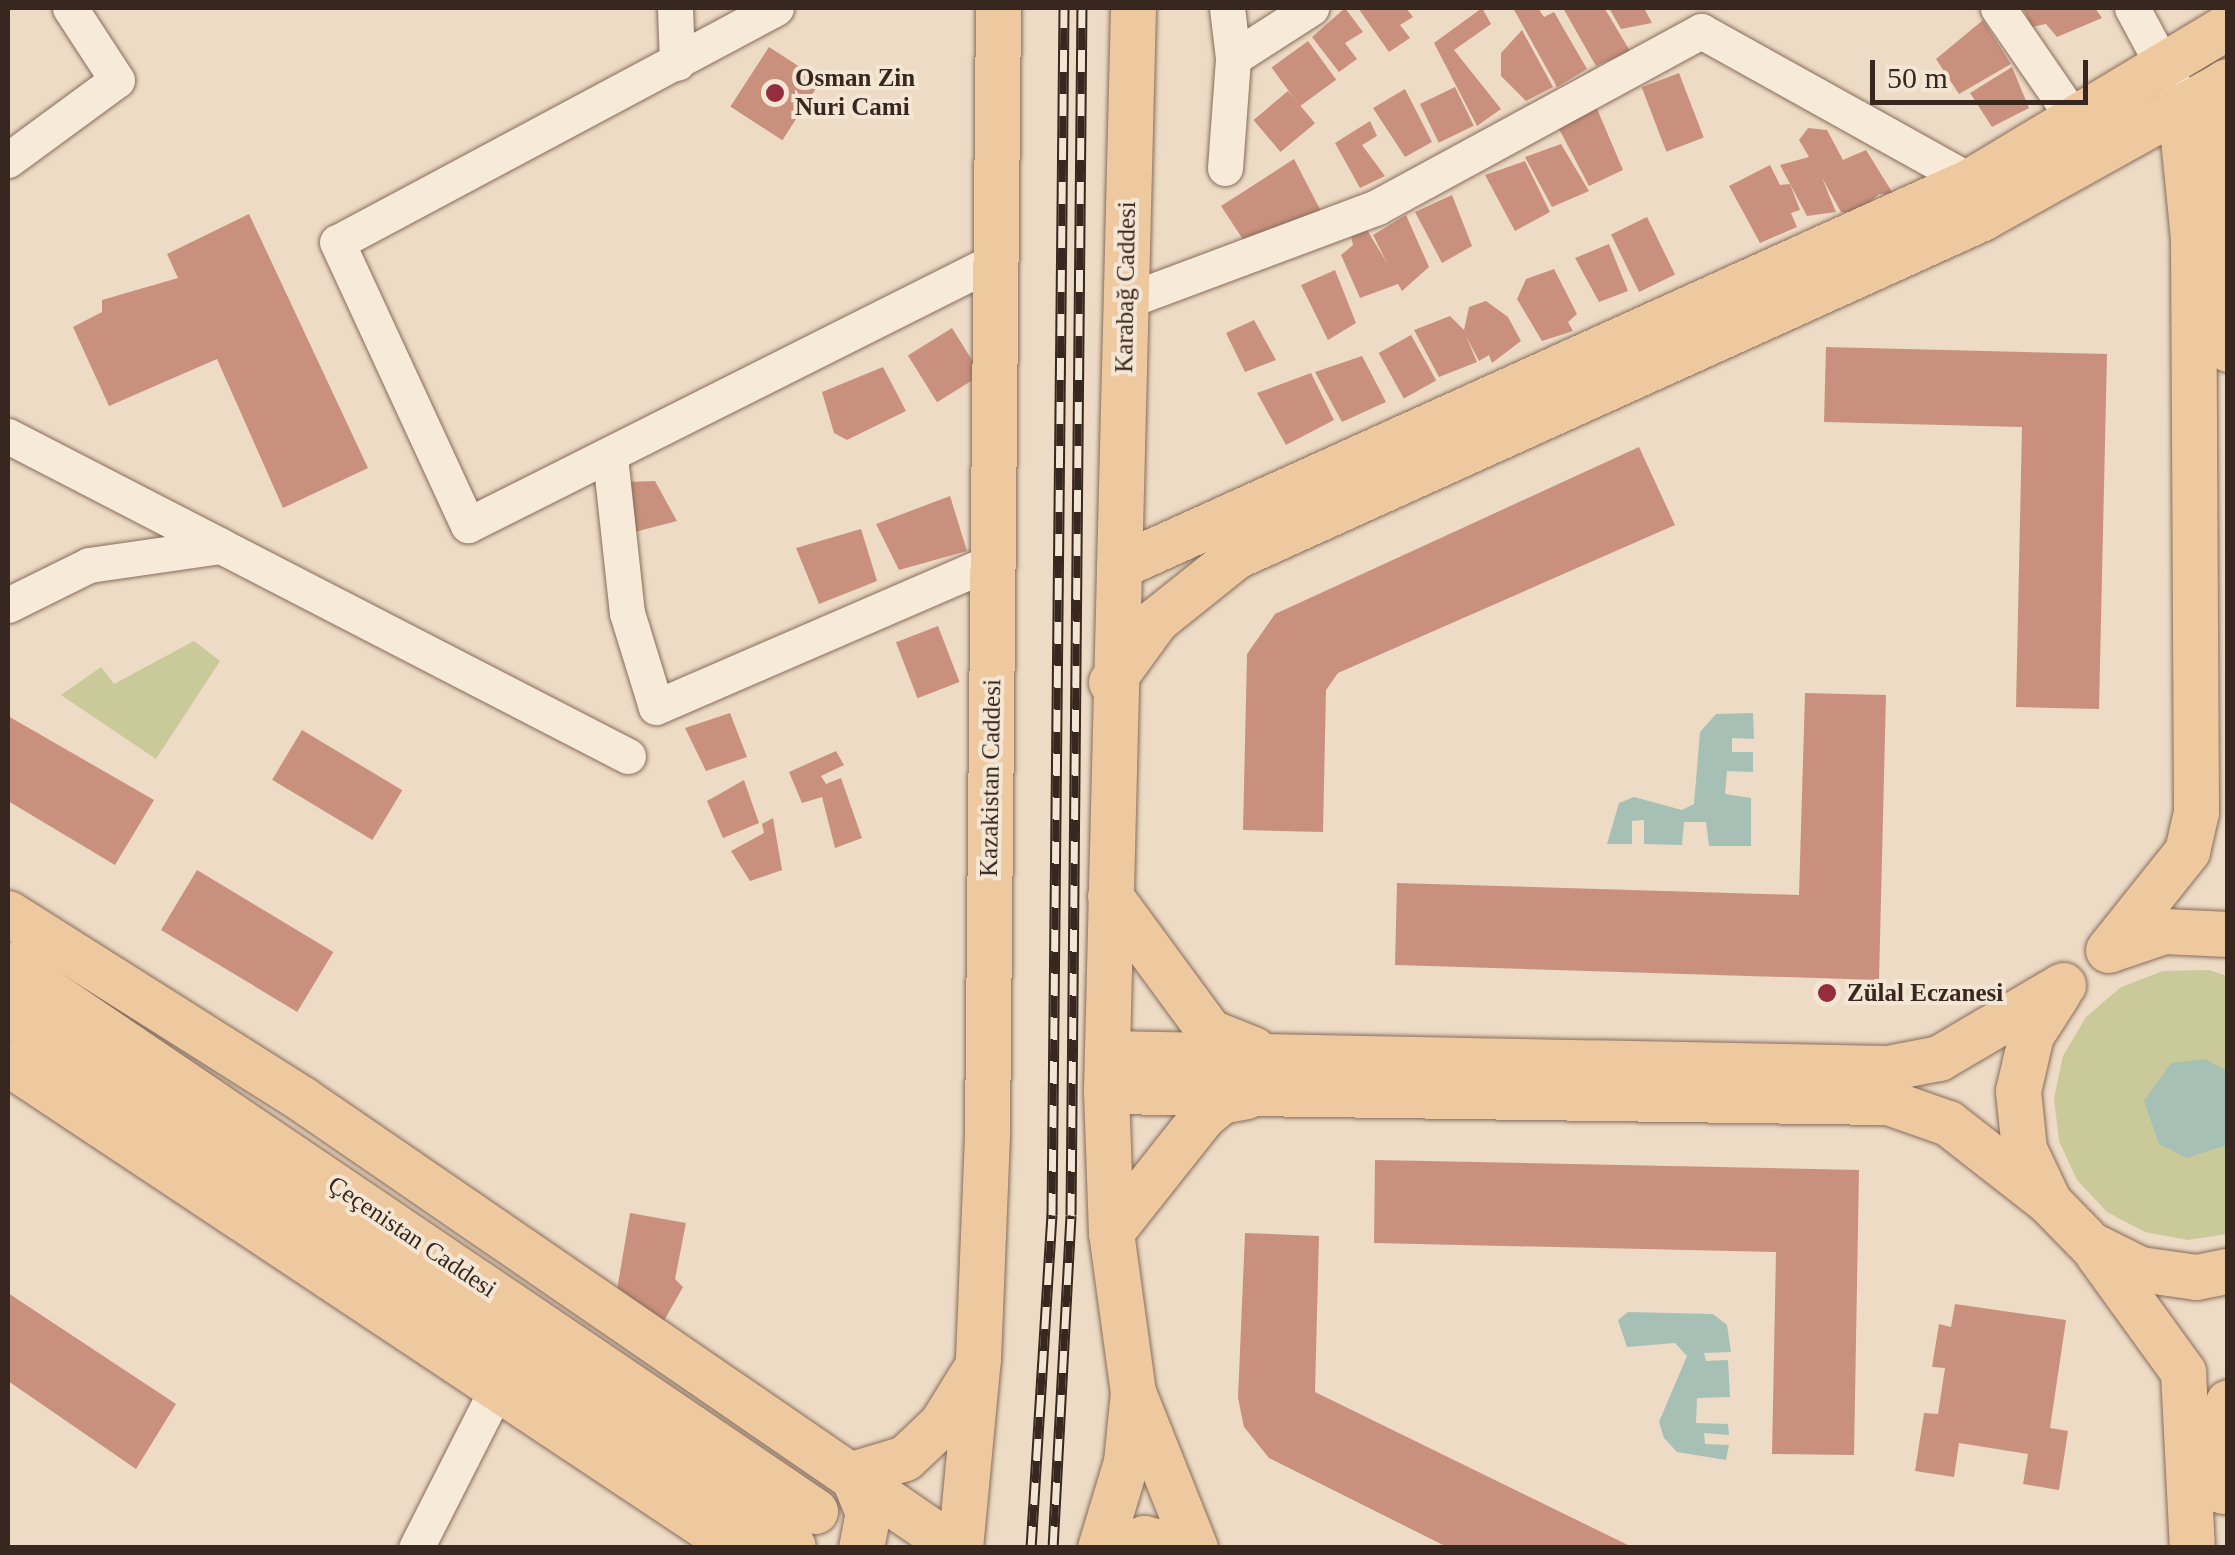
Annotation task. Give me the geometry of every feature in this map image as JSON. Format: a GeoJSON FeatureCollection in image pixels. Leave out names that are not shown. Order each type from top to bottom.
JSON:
{"type":"FeatureCollection","features":[{"type":"Feature","properties":{"kind":"main road","name":"Kazakistan Caddesi"},"geometry":{"type":"LineString","coordinates":[[958,1548],[978,1358],[998,260],[998,8]]}},
{"type":"Feature","properties":{"kind":"main road","name":"Karabağ Caddesi"},"geometry":{"type":"LineString","coordinates":[[1133,8],[1119,566],[1111,682],[1107,1072],[1111,1232],[1133,1392]]}},
{"type":"Feature","properties":{"kind":"main road"},"geometry":{"type":"LineString","coordinates":[[1119,566],[1970,180],[2228,26]]}},
{"type":"Feature","properties":{"kind":"main road"},"geometry":{"type":"LineString","coordinates":[[1111,682],[1156,620],[1236,556],[1982,218],[2226,81],[2228,349]]}},
{"type":"Feature","properties":{"kind":"main road"},"geometry":{"type":"LineString","coordinates":[[1107,1072],[1386,1075],[1887,1068],[1939,1058],[2062,986],[2108,950],[2187,851],[2196,812],[2193,238],[2180,106]]}},
{"type":"Feature","properties":{"kind":"main road"},"geometry":{"type":"LineString","coordinates":[[1110,896],[1210,1032],[1266,1073]]}},
{"type":"Feature","properties":{"kind":"main road"},"geometry":{"type":"LineString","coordinates":[[8,912],[302,1100],[958,1548]]}},
{"type":"Feature","properties":{"kind":"main road"},"geometry":{"type":"LineString","coordinates":[[2108,950],[2164,931],[2228,934]]}},
{"type":"Feature","properties":{"kind":"main road","name":"Çeçenistan Caddesi"},"geometry":{"type":"LineString","coordinates":[[8,964],[804,1529]]}},
{"type":"Feature","properties":{"kind":"main road"},"geometry":{"type":"LineString","coordinates":[[2048,1202],[2024,1149],[2018,1091],[2031,1035],[2062,986]]}},
{"type":"Feature","properties":{"kind":"main road","name":"Çeçenistan Caddesi"},"geometry":{"type":"LineString","coordinates":[[8,1012],[804,1529]]}},
{"type":"Feature","properties":{"kind":"main road"},"geometry":{"type":"LineString","coordinates":[[8,1063],[738,1548]]}},
{"type":"Feature","properties":{"kind":"main road"},"geometry":{"type":"LineString","coordinates":[[1111,1232],[1203,1116],[1266,1073]]}},
{"type":"Feature","properties":{"kind":"main road"},"geometry":{"type":"LineString","coordinates":[[1386,1075],[1888,1102],[1948,1123],[2048,1202],[2090,1244],[2183,1372],[2192,1548]]}},
{"type":"Feature","properties":{"kind":"main road"},"geometry":{"type":"LineString","coordinates":[[2090,1244],[2140,1269],[2196,1277],[2228,1271]]}},
{"type":"Feature","properties":{"kind":"main road"},"geometry":{"type":"LineString","coordinates":[[852,1474],[890,1466],[923,1442],[956,1404],[978,1358]]}},
{"type":"Feature","properties":{"kind":"main road"},"geometry":{"type":"LineString","coordinates":[[1100,1548],[1126,1462],[1133,1392]]}},
{"type":"Feature","properties":{"kind":"main road"},"geometry":{"type":"LineString","coordinates":[[1133,1392],[1196,1548]]}},
{"type":"Feature","properties":{"kind":"main road"},"geometry":{"type":"LineString","coordinates":[[2224,1548],[2228,1402]]}},
{"type":"Feature","properties":{"kind":"main road"},"geometry":{"type":"LineString","coordinates":[[852,1474],[868,1512],[862,1548]]}},
{"type":"Feature","properties":{"kind":"main road"},"geometry":{"type":"LineString","coordinates":[[1115,1548],[1144,1538],[1184,1548]]}},
{"type":"Feature","properties":{"kind":"street"},"geometry":{"type":"LineString","coordinates":[[8,160],[117,80],[70,8]]}},
{"type":"Feature","properties":{"kind":"street"},"geometry":{"type":"LineString","coordinates":[[676,8],[677,63]]}},
{"type":"Feature","properties":{"kind":"street"},"geometry":{"type":"LineString","coordinates":[[776,8],[337,242],[468,525],[998,260]]}},
{"type":"Feature","properties":{"kind":"street"},"geometry":{"type":"LineString","coordinates":[[1225,168],[1233,58],[1227,8]]}},
{"type":"Feature","properties":{"kind":"street"},"geometry":{"type":"LineString","coordinates":[[1233,58],[1310,8]]}},
{"type":"Feature","properties":{"kind":"street"},"geometry":{"type":"LineString","coordinates":[[1998,8],[2076,120]]}},
{"type":"Feature","properties":{"kind":"street"},"geometry":{"type":"LineString","coordinates":[[2132,8],[2167,64],[2180,106]]}},
{"type":"Feature","properties":{"kind":"street"},"geometry":{"type":"LineString","coordinates":[[1126,301],[1377,207],[1702,31],[1970,180]]}},
{"type":"Feature","properties":{"kind":"street"},"geometry":{"type":"LineString","coordinates":[[8,436],[628,756]]}},
{"type":"Feature","properties":{"kind":"street"},"geometry":{"type":"LineString","coordinates":[[610,457],[627,614],[656,707],[993,562]]}},
{"type":"Feature","properties":{"kind":"street"},"geometry":{"type":"LineString","coordinates":[[8,605],[89,565],[221,546]]}},
{"type":"Feature","properties":{"kind":"street"},"geometry":{"type":"LineString","coordinates":[[416,1548],[496,1390]]}},
{"type":"Feature","properties":{"kind":"green space"},"geometry":{"type":"Polygon","coordinates":[[[194,641],[220,661],[156,759],[61,695],[101,667],[114,684],[194,641]]]}},
{"type":"Feature","properties":{"kind":"green space"},"geometry":{"type":"Polygon","coordinates":[[[2209,970],[2227,976],[2227,1234],[2188,1240],[2145,1232],[2107,1212],[2077,1180],[2059,1141],[2054,1098],[2063,1056],[2086,1017],[2121,987],[2163,971],[2209,970]]]}},
{"type":"Feature","properties":{"kind":"shaded area"},"geometry":{"type":"Polygon","coordinates":[[[1753,713],[1754,739],[1732,738],[1732,752],[1753,752],[1753,772],[1727,771],[1725,794],[1751,798],[1751,846],[1709,846],[1706,822],[1684,822],[1682,845],[1644,844],[1644,820],[1632,821],[1632,844],[1607,844],[1619,803],[1634,797],[1682,810],[1694,804],[1700,732],[1716,714],[1753,713]]]}},
{"type":"Feature","properties":{"kind":"shaded area"},"geometry":{"type":"Polygon","coordinates":[[[2205,1059],[2227,1071],[2227,1145],[2187,1158],[2159,1144],[2144,1101],[2171,1063],[2205,1059]]]}},
{"type":"Feature","properties":{"kind":"shaded area"},"geometry":{"type":"Polygon","coordinates":[[[1628,1312],[1713,1314],[1727,1325],[1731,1352],[1704,1353],[1706,1361],[1728,1360],[1730,1397],[1697,1398],[1696,1423],[1728,1424],[1729,1435],[1704,1433],[1705,1444],[1729,1445],[1726,1460],[1677,1452],[1664,1438],[1659,1422],[1687,1356],[1675,1343],[1627,1347],[1618,1320],[1628,1312]]]}},
{"type":"Feature","properties":{"kind":"building"},"geometry":{"type":"Polygon","coordinates":[[[1345,8],[1363,32],[1345,43],[1357,59],[1339,72],[1312,37],[1345,8]]]}},
{"type":"Feature","properties":{"kind":"building"},"geometry":{"type":"Polygon","coordinates":[[[1358,8],[1406,8],[1413,17],[1400,25],[1410,38],[1389,52],[1358,8]]]}},
{"type":"Feature","properties":{"kind":"building"},"geometry":{"type":"Polygon","coordinates":[[[1482,8],[1491,24],[1454,50],[1501,109],[1477,126],[1434,43],[1482,8]]]}},
{"type":"Feature","properties":{"kind":"building"},"geometry":{"type":"Polygon","coordinates":[[[1513,8],[1538,8],[1544,17],[1554,12],[1587,69],[1557,87],[1513,8]]]}},
{"type":"Feature","properties":{"kind":"building"},"geometry":{"type":"Polygon","coordinates":[[[1563,8],[1605,9],[1630,51],[1596,66],[1563,8]]]}},
{"type":"Feature","properties":{"kind":"building"},"geometry":{"type":"Polygon","coordinates":[[[1609,8],[1644,8],[1652,23],[1621,29],[1609,8]]]}},
{"type":"Feature","properties":{"kind":"building"},"geometry":{"type":"Polygon","coordinates":[[[2023,8],[2095,8],[2102,18],[2057,37],[2046,24],[2032,27],[2023,8]]]}},
{"type":"Feature","properties":{"kind":"building"},"geometry":{"type":"Polygon","coordinates":[[[1983,20],[2011,64],[1959,94],[1936,59],[1983,20]]]}},
{"type":"Feature","properties":{"kind":"building"},"geometry":{"type":"Polygon","coordinates":[[[1522,30],[1553,87],[1526,101],[1501,76],[1501,53],[1522,30]]]}},
{"type":"Feature","properties":{"kind":"building"},"geometry":{"type":"Polygon","coordinates":[[[1308,41],[1336,80],[1300,106],[1272,67],[1308,41]]]}},
{"type":"Feature","properties":{"kind":"building","name":"Osman Zin Nuri Cami"},"geometry":{"type":"Polygon","coordinates":[[[769,47],[821,81],[782,140],[730,107],[769,47]]]}},
{"type":"Feature","properties":{"kind":"building"},"geometry":{"type":"Polygon","coordinates":[[[2012,67],[2029,108],[1992,127],[1970,93],[2012,67]]]}},
{"type":"Feature","properties":{"kind":"building"},"geometry":{"type":"Polygon","coordinates":[[[1679,73],[1704,137],[1666,152],[1642,87],[1679,73]]]}},
{"type":"Feature","properties":{"kind":"building"},"geometry":{"type":"Polygon","coordinates":[[[1455,87],[1474,126],[1439,143],[1420,104],[1455,87]]]}},
{"type":"Feature","properties":{"kind":"building"},"geometry":{"type":"Polygon","coordinates":[[[1405,89],[1432,142],[1405,157],[1373,108],[1405,89]]]}},
{"type":"Feature","properties":{"kind":"building"},"geometry":{"type":"Polygon","coordinates":[[[1288,91],[1315,123],[1281,152],[1254,120],[1288,91]]]}},
{"type":"Feature","properties":{"kind":"building"},"geometry":{"type":"Polygon","coordinates":[[[1595,104],[1623,170],[1589,186],[1558,127],[1595,104]]]}},
{"type":"Feature","properties":{"kind":"building"},"geometry":{"type":"Polygon","coordinates":[[[1370,121],[1377,136],[1362,145],[1385,176],[1360,188],[1335,143],[1370,121]]]}},
{"type":"Feature","properties":{"kind":"building"},"geometry":{"type":"Polygon","coordinates":[[[1808,128],[1827,130],[1843,160],[1866,150],[1894,195],[1879,194],[1856,214],[1841,212],[1822,178],[1836,212],[1807,216],[1780,165],[1809,157],[1799,140],[1808,128]]]}},
{"type":"Feature","properties":{"kind":"building"},"geometry":{"type":"Polygon","coordinates":[[[1561,144],[1589,191],[1552,207],[1525,157],[1561,144]]]}},
{"type":"Feature","properties":{"kind":"building"},"geometry":{"type":"Polygon","coordinates":[[[1294,159],[1323,215],[1248,247],[1221,206],[1294,159]]]}},
{"type":"Feature","properties":{"kind":"building"},"geometry":{"type":"Polygon","coordinates":[[[1525,161],[1550,212],[1515,231],[1485,175],[1525,161]]]}},
{"type":"Feature","properties":{"kind":"building"},"geometry":{"type":"Polygon","coordinates":[[[1770,165],[1780,185],[1790,184],[1800,210],[1791,213],[1797,227],[1760,243],[1729,186],[1770,165]]]}},
{"type":"Feature","properties":{"kind":"building"},"geometry":{"type":"Polygon","coordinates":[[[1452,195],[1472,246],[1442,263],[1415,212],[1452,195]]]}},
{"type":"Feature","properties":{"kind":"building"},"geometry":{"type":"Polygon","coordinates":[[[249,214],[368,468],[283,508],[217,359],[109,406],[73,327],[102,312],[102,300],[178,278],[167,254],[249,214]]]}},
{"type":"Feature","properties":{"kind":"building"},"geometry":{"type":"Polygon","coordinates":[[[1406,215],[1429,267],[1402,291],[1398,284],[1360,298],[1341,255],[1353,245],[1350,231],[1364,225],[1387,263],[1373,235],[1406,215]]]}},
{"type":"Feature","properties":{"kind":"building"},"geometry":{"type":"Polygon","coordinates":[[[1647,217],[1675,275],[1639,292],[1611,235],[1647,217]]]}},
{"type":"Feature","properties":{"kind":"building"},"geometry":{"type":"Polygon","coordinates":[[[1609,244],[1628,291],[1599,302],[1575,258],[1609,244]]]}},
{"type":"Feature","properties":{"kind":"building"},"geometry":{"type":"Polygon","coordinates":[[[1554,269],[1577,314],[1568,322],[1573,331],[1542,341],[1517,299],[1526,279],[1554,269]]]}},
{"type":"Feature","properties":{"kind":"building"},"geometry":{"type":"Polygon","coordinates":[[[1335,270],[1356,323],[1328,340],[1301,285],[1335,270]]]}},
{"type":"Feature","properties":{"kind":"building"},"geometry":{"type":"Polygon","coordinates":[[[1486,301],[1508,317],[1521,341],[1492,363],[1489,355],[1479,361],[1466,336],[1477,362],[1439,377],[1414,330],[1450,316],[1464,330],[1469,307],[1486,301]]]}},
{"type":"Feature","properties":{"kind":"building"},"geometry":{"type":"Polygon","coordinates":[[[1254,320],[1276,360],[1245,372],[1226,333],[1254,320]]]}},
{"type":"Feature","properties":{"kind":"building"},"geometry":{"type":"Polygon","coordinates":[[[952,328],[981,375],[937,402],[908,356],[952,328]]]}},
{"type":"Feature","properties":{"kind":"building"},"geometry":{"type":"Polygon","coordinates":[[[1411,335],[1436,380],[1404,398],[1379,353],[1411,335]]]}},
{"type":"Feature","properties":{"kind":"building"},"geometry":{"type":"Polygon","coordinates":[[[1826,347],[2107,354],[2099,709],[2016,707],[2022,427],[1824,422],[1826,347]]]}},
{"type":"Feature","properties":{"kind":"building"},"geometry":{"type":"Polygon","coordinates":[[[1362,356],[1386,402],[1342,422],[1315,372],[1362,356]]]}},
{"type":"Feature","properties":{"kind":"building"},"geometry":{"type":"Polygon","coordinates":[[[883,367],[906,411],[847,440],[834,433],[822,392],[883,367]]]}},
{"type":"Feature","properties":{"kind":"building"},"geometry":{"type":"Polygon","coordinates":[[[1311,373],[1334,420],[1286,445],[1257,393],[1311,373]]]}},
{"type":"Feature","properties":{"kind":"building"},"geometry":{"type":"Polygon","coordinates":[[[1639,447],[1675,525],[1338,673],[1326,690],[1323,832],[1243,830],[1247,654],[1275,614],[1639,447]]]}},
{"type":"Feature","properties":{"kind":"building"},"geometry":{"type":"Polygon","coordinates":[[[655,481],[677,521],[627,534],[626,482],[655,481]]]}},
{"type":"Feature","properties":{"kind":"building"},"geometry":{"type":"Polygon","coordinates":[[[950,496],[967,551],[899,570],[876,524],[950,496]]]}},
{"type":"Feature","properties":{"kind":"building"},"geometry":{"type":"Polygon","coordinates":[[[861,529],[877,581],[819,604],[796,548],[861,529]]]}},
{"type":"Feature","properties":{"kind":"building"},"geometry":{"type":"Polygon","coordinates":[[[938,626],[960,682],[917,698],[896,642],[938,626]]]}},
{"type":"Feature","properties":{"kind":"building"},"geometry":{"type":"Polygon","coordinates":[[[1805,693],[1886,695],[1879,980],[1395,965],[1397,883],[1799,895],[1805,693]]]}},
{"type":"Feature","properties":{"kind":"building"},"geometry":{"type":"Polygon","coordinates":[[[730,713],[747,757],[706,771],[685,728],[730,713]]]}},
{"type":"Feature","properties":{"kind":"building"},"geometry":{"type":"Polygon","coordinates":[[[8,716],[154,800],[115,865],[8,801],[8,716]]]}},
{"type":"Feature","properties":{"kind":"building"},"geometry":{"type":"Polygon","coordinates":[[[302,730],[402,790],[372,840],[272,780],[302,730]]]}},
{"type":"Feature","properties":{"kind":"building"},"geometry":{"type":"Polygon","coordinates":[[[836,751],[844,765],[821,776],[826,784],[841,778],[862,838],[835,848],[822,797],[802,803],[789,772],[836,751]]]}},
{"type":"Feature","properties":{"kind":"building"},"geometry":{"type":"Polygon","coordinates":[[[744,780],[759,823],[723,838],[707,801],[744,780]]]}},
{"type":"Feature","properties":{"kind":"building"},"geometry":{"type":"Polygon","coordinates":[[[773,818],[782,870],[750,881],[731,851],[764,833],[762,824],[773,818]]]}},
{"type":"Feature","properties":{"kind":"building"},"geometry":{"type":"Polygon","coordinates":[[[197,870],[333,952],[297,1012],[161,930],[197,870]]]}},
{"type":"Feature","properties":{"kind":"building"},"geometry":{"type":"Polygon","coordinates":[[[1375,1160],[1859,1170],[1854,1455],[1772,1454],[1776,1252],[1374,1243],[1375,1160]]]}},
{"type":"Feature","properties":{"kind":"building"},"geometry":{"type":"Polygon","coordinates":[[[630,1213],[686,1223],[675,1279],[683,1287],[661,1326],[616,1296],[630,1213]]]}},
{"type":"Feature","properties":{"kind":"building"},"geometry":{"type":"Polygon","coordinates":[[[1245,1233],[1319,1236],[1315,1392],[1634,1548],[1449,1548],[1269,1458],[1244,1427],[1238,1398],[1245,1233]]]}},
{"type":"Feature","properties":{"kind":"building"},"geometry":{"type":"Polygon","coordinates":[[[8,1293],[176,1404],[136,1469],[8,1381],[8,1293]]]}},
{"type":"Feature","properties":{"kind":"building"},"geometry":{"type":"Polygon","coordinates":[[[1955,1304],[2066,1320],[2050,1428],[2068,1431],[2059,1490],[2023,1484],[2028,1454],[1959,1443],[1954,1477],[1915,1471],[1924,1413],[1938,1414],[1945,1368],[1932,1367],[1939,1324],[1951,1327],[1955,1304]]]}},
{"type":"Feature","properties":{"kind":"railway"},"geometry":{"type":"LineString","coordinates":[[1031,1548],[1052,1215],[1064,8]]}},
{"type":"Feature","properties":{"kind":"railway"},"geometry":{"type":"LineString","coordinates":[[1053,1548],[1071,1215],[1082,8]]}},
{"type":"Feature","properties":{"kind":"place","name":"Osman Zin Nuri Cami"},"geometry":{"type":"Point","coordinates":[775,93]}},
{"type":"Feature","properties":{"kind":"place","name":"Zülal Eczanesi"},"geometry":{"type":"Point","coordinates":[1827,993]}}]}
